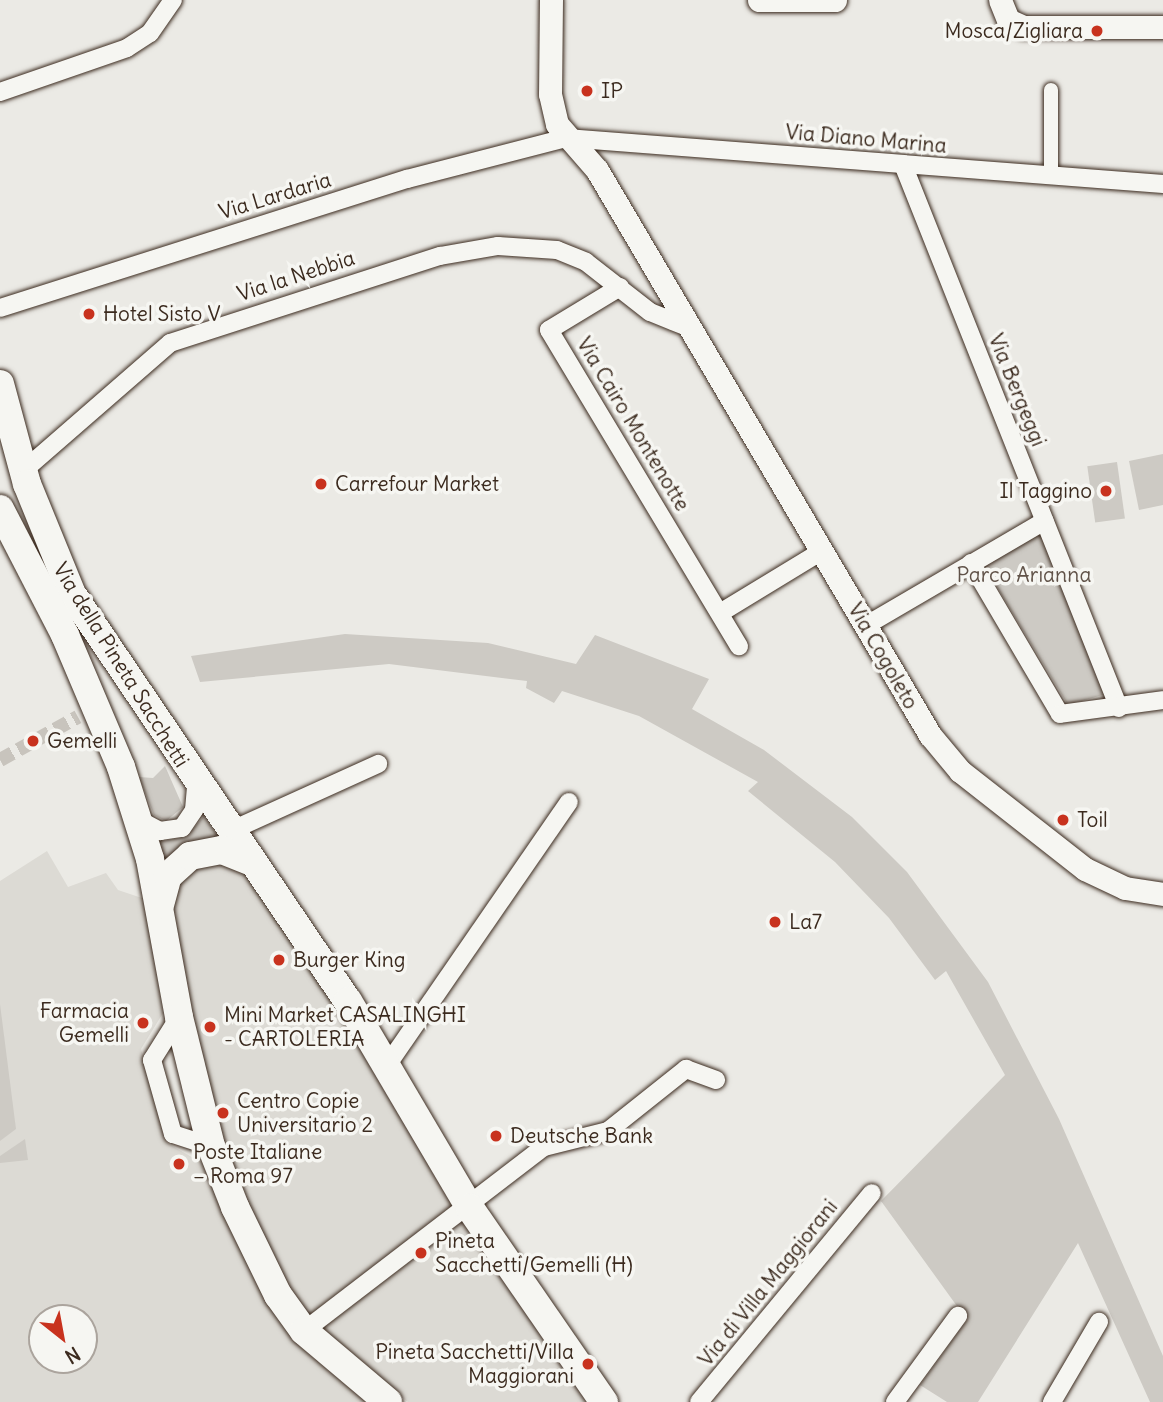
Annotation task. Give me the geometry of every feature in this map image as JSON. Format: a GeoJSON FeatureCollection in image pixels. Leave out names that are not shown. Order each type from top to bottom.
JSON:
{"type":"FeatureCollection","features":[{"type":"Feature","properties":{"kind":"main road","name":"Via della Pineta Sacchetti"},"geometry":{"type":"LineString","coordinates":[[0,384],[23,471],[63,577],[196,785],[386,1067],[470,1208],[604,1402]]}},
{"type":"Feature","properties":{"kind":"main road","name":"Via della Pineta Sacchetti"},"geometry":{"type":"LineString","coordinates":[[0,509],[86,682],[139,820],[160,907],[179,1017],[211,1146],[259,1259],[304,1331],[388,1402]]}},
{"type":"Feature","properties":{"kind":"main road","name":"Via della Pineta Sacchetti"},"geometry":{"type":"LineString","coordinates":[[160,907],[168,876],[190,856],[222,850],[249,861]]}},
{"type":"Feature","properties":{"kind":"street"},"geometry":{"type":"LineString","coordinates":[[0,92],[127,48],[150,33],[173,0]]}},
{"type":"Feature","properties":{"kind":"street","name":"Via Cogoleto"},"geometry":{"type":"LineString","coordinates":[[551,0],[550,101],[566,138],[597,170],[930,735],[960,771],[1092,873],[1163,894]]}},
{"type":"Feature","properties":{"kind":"street"},"geometry":{"type":"LineString","coordinates":[[759,0],[835,0]]}},
{"type":"Feature","properties":{"kind":"street"},"geometry":{"type":"LineString","coordinates":[[1000,0],[1008,20],[1024,27],[1163,27]]}},
{"type":"Feature","properties":{"kind":"street"},"geometry":{"type":"LineString","coordinates":[[1051,90],[1051,175]]}},
{"type":"Feature","properties":{"kind":"street","name":"Via Diano Marina"},"geometry":{"type":"LineString","coordinates":[[566,138],[904,167],[1163,184]]}},
{"type":"Feature","properties":{"kind":"street","name":"Via Lardaria"},"geometry":{"type":"LineString","coordinates":[[0,308],[407,179],[566,138]]}},
{"type":"Feature","properties":{"kind":"street","name":"Via Bergeggi"},"geometry":{"type":"LineString","coordinates":[[904,167],[1119,708]]}},
{"type":"Feature","properties":{"kind":"street","name":"Via la Nebbia"},"geometry":{"type":"LineString","coordinates":[[23,471],[164,346],[358,280],[440,256],[516,246],[577,257],[620,287]]}},
{"type":"Feature","properties":{"kind":"street"},"geometry":{"type":"LineString","coordinates":[[620,287],[650,312],[690,328]]}},
{"type":"Feature","properties":{"kind":"street","name":"Via Cairo Montenotte"},"geometry":{"type":"LineString","coordinates":[[620,287],[549,330],[738,646]]}},
{"type":"Feature","properties":{"kind":"street"},"geometry":{"type":"LineString","coordinates":[[865,626],[1045,521]]}},
{"type":"Feature","properties":{"kind":"street"},"geometry":{"type":"LineString","coordinates":[[720,613],[821,551]]}},
{"type":"Feature","properties":{"kind":"street"},"geometry":{"type":"LineString","coordinates":[[971,563],[1058,711],[1069,716],[1163,700]]}},
{"type":"Feature","properties":{"kind":"street"},"geometry":{"type":"LineString","coordinates":[[228,832],[378,764]]}},
{"type":"Feature","properties":{"kind":"street","name":"Via della Pineta Sacchetti"},"geometry":{"type":"LineString","coordinates":[[139,820],[160,831],[182,828],[194,810],[196,785]]}},
{"type":"Feature","properties":{"kind":"street"},"geometry":{"type":"LineString","coordinates":[[386,1067],[569,802]]}},
{"type":"Feature","properties":{"kind":"street"},"geometry":{"type":"LineString","coordinates":[[304,1331],[470,1208],[544,1147],[608,1132],[686,1069],[716,1080]]}},
{"type":"Feature","properties":{"kind":"street","name":"Via di Villa Maggiorani"},"geometry":{"type":"LineString","coordinates":[[699,1402],[872,1192]]}},
{"type":"Feature","properties":{"kind":"street"},"geometry":{"type":"LineString","coordinates":[[895,1402],[958,1316]]}},
{"type":"Feature","properties":{"kind":"street"},"geometry":{"type":"LineString","coordinates":[[1052,1402],[1100,1322]]}},
{"type":"Feature","properties":{"kind":"shaded area"},"geometry":{"type":"Polygon","coordinates":[[[47,851],[68,887],[106,873],[118,890],[145,899],[163,1013],[141,1049],[167,1143],[204,1164],[246,1262],[292,1336],[370,1402],[0,1402],[0,881],[47,851]]]}},
{"type":"Feature","properties":{"kind":"shaded area"},"geometry":{"type":"Polygon","coordinates":[[[208,858],[245,873],[343,1009],[591,1402],[408,1402],[357,1366],[292,1298],[223,1152],[168,909],[174,882],[208,858]]]}},
{"type":"Feature","properties":{"kind":"green space","name":"Il Taggino"},"geometry":{"type":"Polygon","coordinates":[[[1163,454],[1163,505],[1139,510],[1129,461],[1163,454]]]}},
{"type":"Feature","properties":{"kind":"green space","name":"Il Taggino"},"geometry":{"type":"Polygon","coordinates":[[[1117,462],[1125,518],[1095,523],[1087,466],[1117,462]]]}},
{"type":"Feature","properties":{"kind":"green space","name":"Parco Arianna"},"geometry":{"type":"Polygon","coordinates":[[[1040,532],[1106,694],[1068,705],[982,562],[1040,532]]]}},
{"type":"Feature","properties":{"kind":"green space"},"geometry":{"type":"Polygon","coordinates":[[[345,634],[488,643],[576,664],[595,635],[709,679],[692,709],[764,750],[852,817],[907,872],[988,982],[1059,1119],[1163,1356],[1163,1402],[1150,1402],[1078,1243],[978,1402],[947,1402],[920,1385],[967,1320],[881,1201],[1005,1075],[946,971],[935,980],[889,918],[835,862],[748,791],[758,782],[639,716],[562,691],[554,703],[526,688],[527,681],[389,664],[200,682],[191,656],[345,634]]]}},
{"type":"Feature","properties":{"kind":"green space"},"geometry":{"type":"Polygon","coordinates":[[[165,766],[183,807],[166,821],[154,815],[139,777],[153,778],[165,766]]]}},
{"type":"Feature","properties":{"kind":"green space"},"geometry":{"type":"Polygon","coordinates":[[[204,816],[220,840],[163,866],[157,842],[186,837],[204,816]]]}},
{"type":"Feature","properties":{"kind":"green space"},"geometry":{"type":"Polygon","coordinates":[[[0,1004],[16,1129],[0,1141],[0,1004]]]}},
{"type":"Feature","properties":{"kind":"green space"},"geometry":{"type":"Polygon","coordinates":[[[25,1139],[28,1160],[0,1163],[0,1156],[25,1139]]]}},
{"type":"Feature","properties":{"kind":"tunnel"},"geometry":{"type":"LineString","coordinates":[[0,760],[78,717]]}},
{"type":"Feature","properties":{"kind":"place","name":"Mosca/Zigliara"},"geometry":{"type":"Point","coordinates":[1097,31]}},
{"type":"Feature","properties":{"kind":"place","name":"IP"},"geometry":{"type":"Point","coordinates":[587,91]}},
{"type":"Feature","properties":{"kind":"place","name":"Hotel Sisto V"},"geometry":{"type":"Point","coordinates":[89,314]}},
{"type":"Feature","properties":{"kind":"place","name":"Carrefour Market"},"geometry":{"type":"Point","coordinates":[321,484]}},
{"type":"Feature","properties":{"kind":"place","name":"Il Taggino"},"geometry":{"type":"Point","coordinates":[1106,491]}},
{"type":"Feature","properties":{"kind":"place","name":"Gemelli"},"geometry":{"type":"Point","coordinates":[33,741]}},
{"type":"Feature","properties":{"kind":"place","name":"Toil"},"geometry":{"type":"Point","coordinates":[1063,820]}},
{"type":"Feature","properties":{"kind":"place","name":"La7"},"geometry":{"type":"Point","coordinates":[775,922]}},
{"type":"Feature","properties":{"kind":"place","name":"Burger King"},"geometry":{"type":"Point","coordinates":[279,960]}},
{"type":"Feature","properties":{"kind":"place","name":"Farmacia Gemelli"},"geometry":{"type":"Point","coordinates":[143,1023]}},
{"type":"Feature","properties":{"kind":"place","name":"Mini Market CASALINGHI - CARTOLERIA"},"geometry":{"type":"Point","coordinates":[210,1027]}},
{"type":"Feature","properties":{"kind":"place","name":"Centro Copie Universitario 2"},"geometry":{"type":"Point","coordinates":[223,1113]}},
{"type":"Feature","properties":{"kind":"place","name":"Deutsche Bank"},"geometry":{"type":"Point","coordinates":[496,1136]}},
{"type":"Feature","properties":{"kind":"place","name":"Poste Italiane – Roma 97"},"geometry":{"type":"Point","coordinates":[179,1164]}},
{"type":"Feature","properties":{"kind":"place","name":"Pineta Sacchetti/Gemelli (H)"},"geometry":{"type":"Point","coordinates":[421,1253]}},
{"type":"Feature","properties":{"kind":"place","name":"Pineta Sacchetti/Villa Maggiorani"},"geometry":{"type":"Point","coordinates":[588,1364]}}]}
